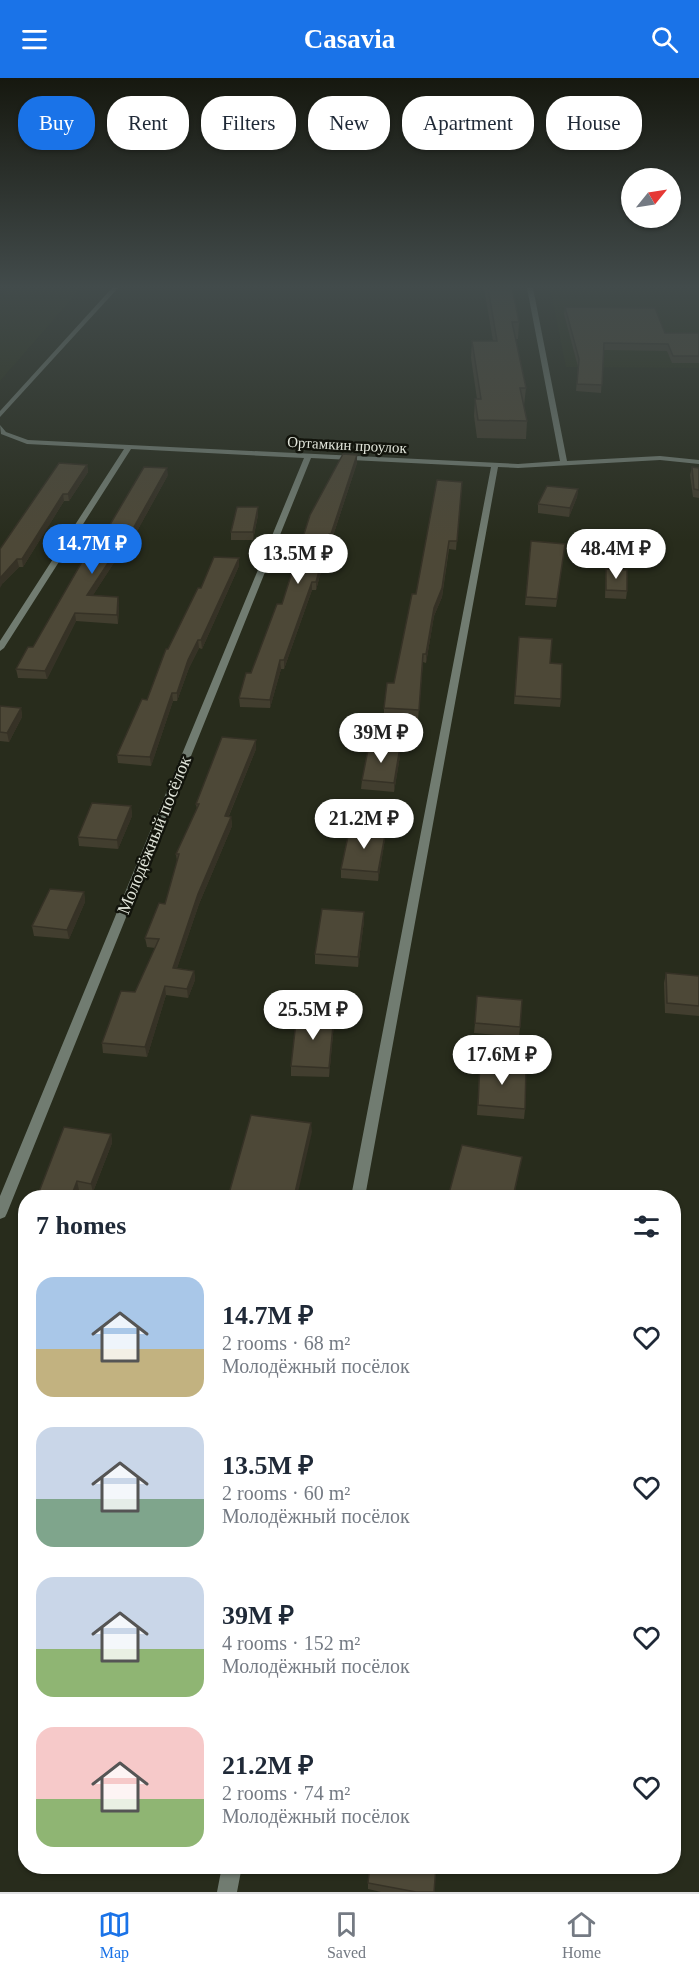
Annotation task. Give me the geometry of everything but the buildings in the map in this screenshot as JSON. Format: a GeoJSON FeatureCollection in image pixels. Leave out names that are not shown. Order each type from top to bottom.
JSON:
{"type":"FeatureCollection","features":[{"type":"Feature","properties":{"kind":"street"},"geometry":{"type":"LineString","coordinates":[[0,415],[38,373]]}},
{"type":"Feature","properties":{"kind":"street"},"geometry":{"type":"LineString","coordinates":[[546,373],[564,463]]}},
{"type":"Feature","properties":{"kind":"street","name":"Ортамкин проулок"},"geometry":{"type":"LineString","coordinates":[[0,427],[3,433],[27,442],[128,448],[495,465],[660,458],[699,462]]}},
{"type":"Feature","properties":{"kind":"street"},"geometry":{"type":"LineString","coordinates":[[0,648],[128,448]]}},
{"type":"Feature","properties":{"kind":"street","name":"Молодёжный посёлок"},"geometry":{"type":"LineString","coordinates":[[0,1213],[308,457]]}},
{"type":"Feature","properties":{"kind":"street"},"geometry":{"type":"LineString","coordinates":[[359,1190],[495,465]]}},
{"type":"Feature","properties":{"kind":"street"},"geometry":{"type":"LineString","coordinates":[[227,1892],[230,1874]]}},
{"type":"Feature","properties":{"kind":"shaded area"},"geometry":{"type":"Polygon","coordinates":[[[0,373],[7,373],[0,381],[0,373]]]}}]}
